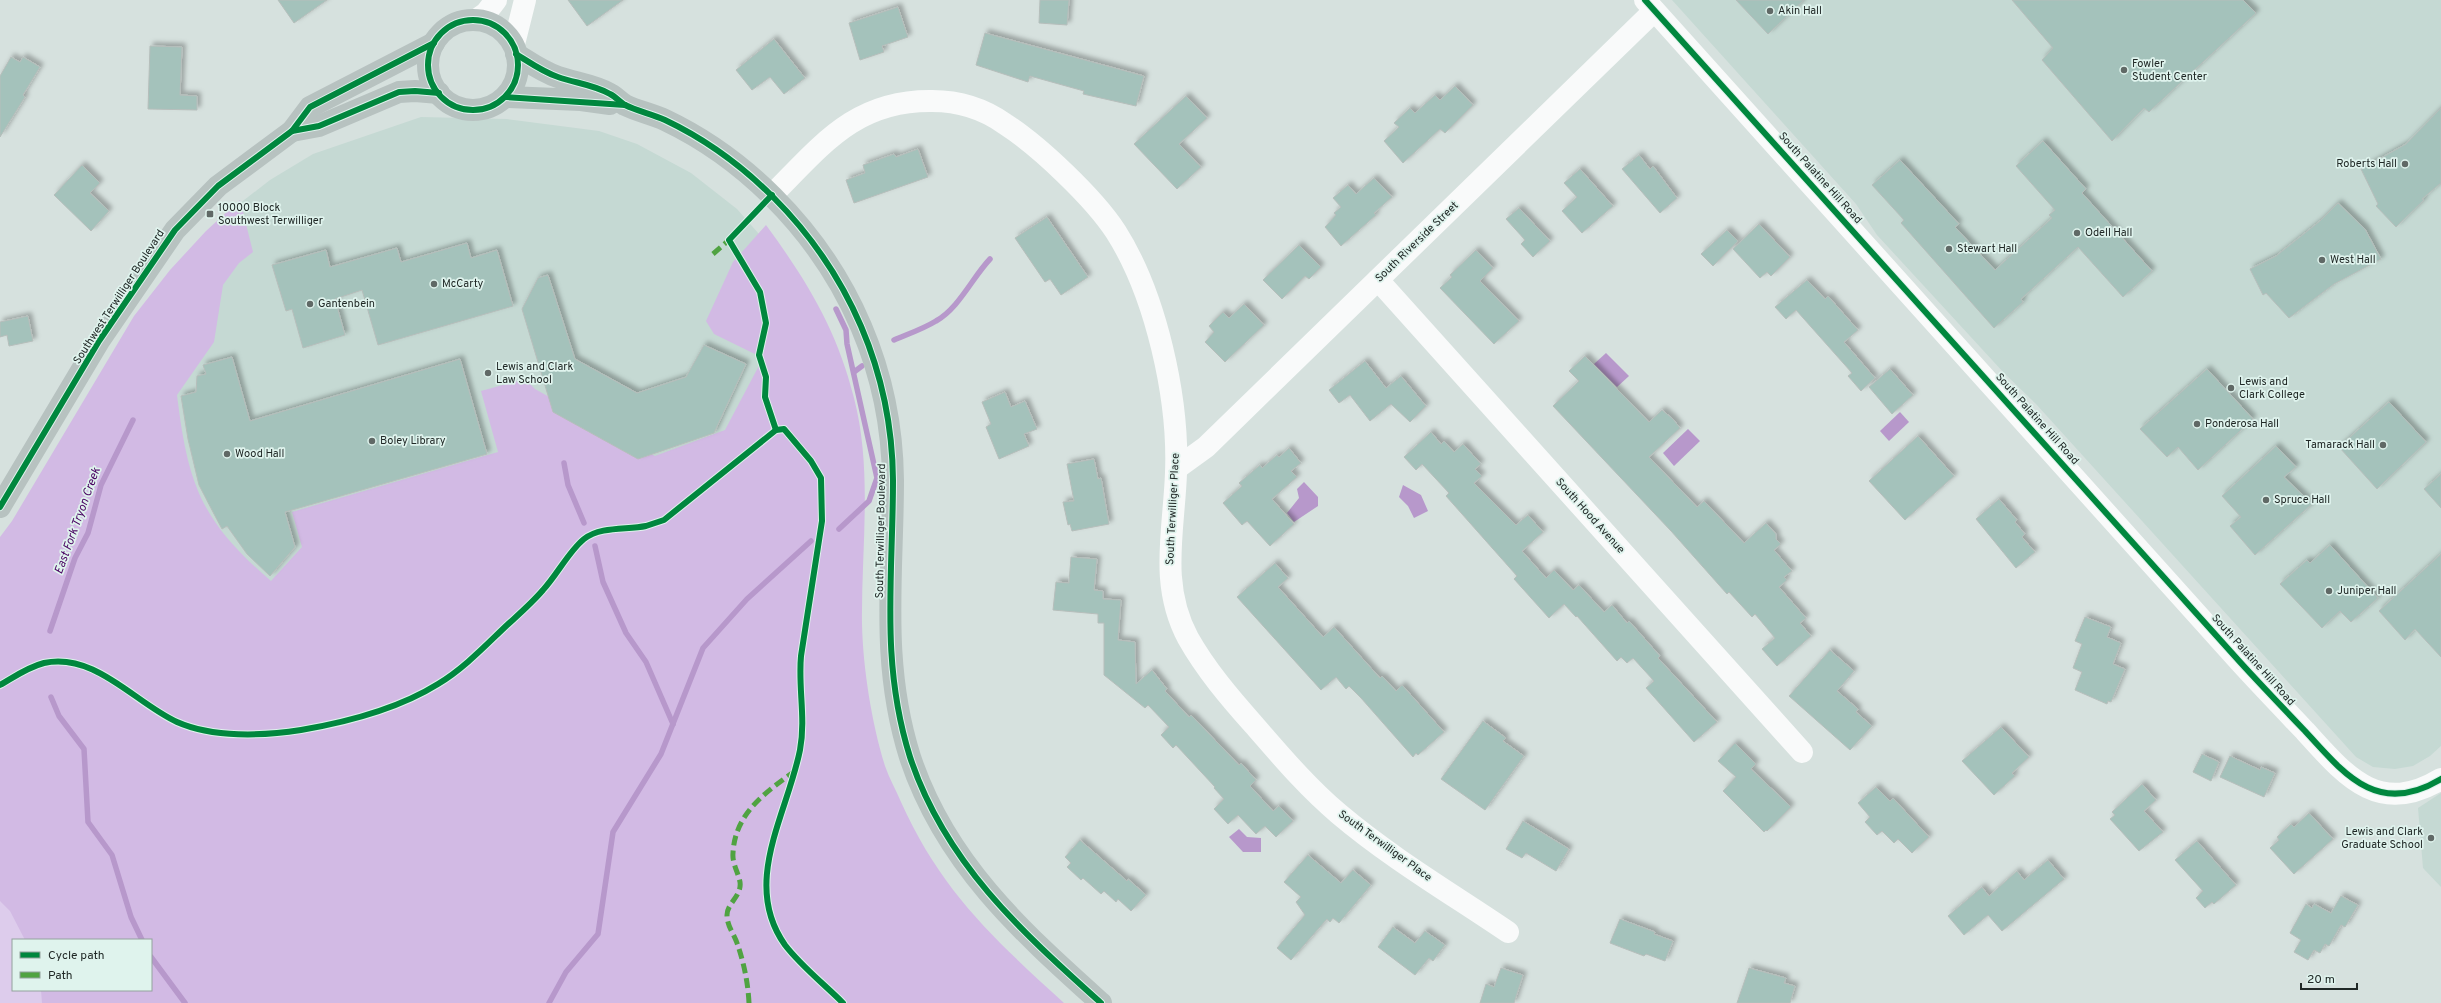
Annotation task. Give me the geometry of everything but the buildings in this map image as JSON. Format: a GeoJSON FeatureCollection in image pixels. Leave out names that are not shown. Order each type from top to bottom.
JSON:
{"type":"FeatureCollection","features":[{"type":"Feature","properties":{"kind":"main road","name":"South Terwilliger Boulevard"},"geometry":{"type":"LineString","coordinates":[[292,131],[310,107],[434,43],[449,27],[467,20],[476,20],[495,26],[515,49],[554,76],[609,93],[625,105]]}},
{"type":"Feature","properties":{"kind":"main road","name":"South Terwilliger Boulevard"},"geometry":{"type":"LineString","coordinates":[[434,43],[428,65],[430,78],[439,93],[453,105],[475,110],[486,108],[506,97],[625,105],[663,119],[705,141],[722,152],[772,195],[797,222],[838,278],[867,338],[878,372],[892,447],[892,525],[889,609],[892,681],[911,758],[947,838],[984,890],[1026,935],[1101,1003]]}},
{"type":"Feature","properties":{"kind":"main road"},"geometry":{"type":"LineString","coordinates":[[506,97],[516,77],[518,66],[515,49]]}},
{"type":"Feature","properties":{"kind":"main road"},"geometry":{"type":"LineString","coordinates":[[292,131],[319,126],[399,92],[415,91],[439,93]]}},
{"type":"Feature","properties":{"kind":"main road","name":"Southwest Terwilliger Boulevard"},"geometry":{"type":"LineString","coordinates":[[0,507],[99,341],[175,230],[218,186],[292,131]]}},
{"type":"Feature","properties":{"kind":"street"},"geometry":{"type":"LineString","coordinates":[[476,20],[486,13],[496,0]]}},
{"type":"Feature","properties":{"kind":"street"},"geometry":{"type":"LineString","coordinates":[[515,49],[525,0]]}},
{"type":"Feature","properties":{"kind":"street","name":"South Riverside Street"},"geometry":{"type":"LineString","coordinates":[[1177,468],[1206,447],[1378,280],[1649,6]]}},
{"type":"Feature","properties":{"kind":"street","name":"South Palatine Hill Road"},"geometry":{"type":"LineString","coordinates":[[1649,6],[2197,612],[2240,662],[2339,768],[2361,785],[2398,795],[2411,792],[2441,779]]}},
{"type":"Feature","properties":{"kind":"street","name":"South Terwilliger Place"},"geometry":{"type":"LineString","coordinates":[[772,195],[842,128],[858,117],[886,106],[915,101],[954,103],[979,109],[1005,123],[1029,141],[1083,192],[1115,230],[1126,249],[1150,304],[1163,354],[1172,412],[1177,468],[1170,583],[1180,618],[1188,637],[1210,672],[1304,782],[1336,811],[1381,846],[1508,932]]}},
{"type":"Feature","properties":{"kind":"street","name":"South Hood Avenue"},"geometry":{"type":"LineString","coordinates":[[1378,280],[1802,752]]}},
{"type":"Feature","properties":{"kind":"shaded area","name":"Lewis and Clark College"},"geometry":{"type":"Polygon","coordinates":[[[1672,0],[2441,0],[2441,746],[2430,756],[2413,766],[2395,769],[2373,767],[2356,757],[2036,404],[2004,373],[1877,235],[1856,204],[1672,0]]]}},
{"type":"Feature","properties":{"kind":"shaded area","name":"Lewis and Clark Law School"},"geometry":{"type":"Polygon","coordinates":[[[421,117],[507,119],[599,131],[637,144],[691,173],[737,209],[795,275],[849,394],[257,608],[174,518],[170,281],[239,204],[270,180],[313,154],[421,117]]]}},
{"type":"Feature","properties":{"kind":"shaded area"},"geometry":{"type":"Polygon","coordinates":[[[240,200],[253,252],[239,263],[223,285],[214,342],[177,395],[186,454],[193,478],[213,520],[247,559],[271,581],[302,547],[292,512],[498,452],[481,391],[525,379],[535,389],[655,456],[725,430],[763,358],[714,334],[706,321],[733,262],[766,225],[795,266],[819,307],[839,350],[854,398],[860,426],[865,482],[862,596],[864,659],[872,714],[880,750],[887,770],[917,834],[952,888],[992,935],[1064,1003],[42,1003],[41,991],[152,991],[152,939],[24,939],[10,911],[0,901],[0,537],[12,521],[134,316],[170,270],[206,231],[240,200]]]}},
{"type":"Feature","properties":{"kind":"shaded area"},"geometry":{"type":"Polygon","coordinates":[[[1606,353],[1629,376],[1617,387],[1594,364],[1606,353]]]}},
{"type":"Feature","properties":{"kind":"shaded area"},"geometry":{"type":"Polygon","coordinates":[[[1900,412],[1909,422],[1889,441],[1880,431],[1900,412]]]}},
{"type":"Feature","properties":{"kind":"shaded area"},"geometry":{"type":"Polygon","coordinates":[[[1688,429],[1700,441],[1674,466],[1663,453],[1688,429]]]}},
{"type":"Feature","properties":{"kind":"shaded area"},"geometry":{"type":"Polygon","coordinates":[[[1304,482],[1318,497],[1318,506],[1294,522],[1287,513],[1299,498],[1297,489],[1304,482]]]}},
{"type":"Feature","properties":{"kind":"shaded area"},"geometry":{"type":"Polygon","coordinates":[[[1403,485],[1421,495],[1428,511],[1414,518],[1408,506],[1399,497],[1403,485]]]}},
{"type":"Feature","properties":{"kind":"shaded area","name":"Lewis and Clark Graduate School"},"geometry":{"type":"Polygon","coordinates":[[[2441,793],[2441,887],[2423,868],[2418,808],[2441,793]]]}},
{"type":"Feature","properties":{"kind":"shaded area"},"geometry":{"type":"Polygon","coordinates":[[[1239,829],[1247,837],[1261,838],[1261,852],[1243,852],[1229,837],[1239,829]]]}},
{"type":"Feature","properties":{"kind":"shaded area"},"geometry":{"type":"Polygon","coordinates":[[[0,890],[29,939],[12,939],[12,991],[50,991],[54,1003],[0,1003],[0,890]]]}},
{"type":"Feature","properties":{"kind":"waterway"},"geometry":{"type":"LineString","coordinates":[[894,340],[926,326],[944,315],[958,301],[990,259]]}},
{"type":"Feature","properties":{"kind":"waterway"},"geometry":{"type":"LineString","coordinates":[[836,309],[846,330],[847,344],[877,478],[869,501],[839,529]]}},
{"type":"Feature","properties":{"kind":"waterway"},"geometry":{"type":"LineString","coordinates":[[854,372],[862,366]]}},
{"type":"Feature","properties":{"kind":"waterway","name":"East Fork Tryon Creek"},"geometry":{"type":"LineString","coordinates":[[50,631],[75,558],[88,533],[101,485],[133,420]]}},
{"type":"Feature","properties":{"kind":"waterway"},"geometry":{"type":"LineString","coordinates":[[564,463],[568,485],[584,523]]}},
{"type":"Feature","properties":{"kind":"waterway"},"geometry":{"type":"LineString","coordinates":[[549,1003],[566,972],[598,934],[613,832],[661,754],[703,648],[747,599],[811,541]]}},
{"type":"Feature","properties":{"kind":"waterway"},"geometry":{"type":"LineString","coordinates":[[595,546],[603,582],[626,633],[646,662],[673,724]]}},
{"type":"Feature","properties":{"kind":"waterway","name":"East Fork Tryon Creek"},"geometry":{"type":"LineString","coordinates":[[51,697],[59,716],[84,749],[88,822],[112,855],[131,917],[142,939]]}},
{"type":"Feature","properties":{"kind":"waterway","name":"East Fork Tryon Creek"},"geometry":{"type":"LineString","coordinates":[[152,958],[185,1003]]}},
{"type":"Feature","properties":{"kind":"marked path"},"geometry":{"type":"LineString","coordinates":[[713,254],[729,240]]}},
{"type":"Feature","properties":{"kind":"marked path"},"geometry":{"type":"LineString","coordinates":[[749,1003],[747,980],[742,958],[727,919],[729,907],[737,895],[740,887],[733,857],[735,839],[739,826],[754,805],[773,787],[795,771]]}},
{"type":"Feature","properties":{"kind":"cycle path"},"geometry":{"type":"LineString","coordinates":[[1645,0],[2240,662],[2334,762],[2349,776],[2364,786],[2381,792],[2399,794],[2419,790],[2441,779]]}},
{"type":"Feature","properties":{"kind":"cycle path"},"geometry":{"type":"LineString","coordinates":[[473,20],[490,24],[505,33],[514,48],[518,65],[514,82],[505,97],[490,106],[473,110],[456,106],[441,97],[432,82],[428,65],[432,48],[441,33],[456,24],[473,20]]}},
{"type":"Feature","properties":{"kind":"cycle path"},"geometry":{"type":"LineString","coordinates":[[0,507],[99,341],[175,230],[218,186],[292,131],[310,107],[434,43]]}},
{"type":"Feature","properties":{"kind":"cycle path"},"geometry":{"type":"LineString","coordinates":[[516,54],[552,75],[604,91],[625,105],[680,127],[708,144],[761,185],[800,227],[824,258],[844,291],[861,326],[875,363],[885,401],[891,440],[893,480],[890,585],[891,653],[901,722],[910,757],[925,795],[943,830],[989,893],[1042,949],[1101,1003]]}},
{"type":"Feature","properties":{"kind":"cycle path"},"geometry":{"type":"LineString","coordinates":[[292,131],[319,126],[399,92],[415,91],[439,93]]}},
{"type":"Feature","properties":{"kind":"cycle path"},"geometry":{"type":"LineString","coordinates":[[506,97],[625,105]]}},
{"type":"Feature","properties":{"kind":"cycle path"},"geometry":{"type":"LineString","coordinates":[[772,195],[729,240],[760,292],[766,323],[759,355],[766,377],[765,397],[776,430]]}},
{"type":"Feature","properties":{"kind":"cycle path"},"geometry":{"type":"LineString","coordinates":[[0,685],[38,665],[44,663],[63,662],[80,665],[97,672],[114,681],[161,714],[177,722],[206,731],[238,734],[271,734],[301,730],[354,719],[406,701],[423,693],[465,665],[534,600],[573,550],[584,539],[606,530],[646,526],[664,520],[776,430],[784,429],[811,461],[821,478],[822,521],[801,656],[800,680],[802,738],[794,774],[771,849],[767,873],[767,898],[772,921],[785,945],[805,968],[843,1003]]}},
{"type":"Feature","properties":{"kind":"place","name":"Akin Hall"},"geometry":{"type":"Point","coordinates":[1770,11]}},
{"type":"Feature","properties":{"kind":"place","name":"Fowler Student Center"},"geometry":{"type":"Point","coordinates":[2124,70]}},
{"type":"Feature","properties":{"kind":"place","name":"Roberts Hall"},"geometry":{"type":"Point","coordinates":[2405,164]}},
{"type":"Feature","properties":{"kind":"place","name":"10000 Block Southwest Terwilliger"},"geometry":{"type":"Point","coordinates":[210,214]}},
{"type":"Feature","properties":{"kind":"place","name":"Odell Hall"},"geometry":{"type":"Point","coordinates":[2077,233]}},
{"type":"Feature","properties":{"kind":"place","name":"Stewart Hall"},"geometry":{"type":"Point","coordinates":[1949,249]}},
{"type":"Feature","properties":{"kind":"place","name":"West Hall"},"geometry":{"type":"Point","coordinates":[2322,260]}},
{"type":"Feature","properties":{"kind":"place","name":"McCarty"},"geometry":{"type":"Point","coordinates":[434,284]}},
{"type":"Feature","properties":{"kind":"place","name":"Gantenbein"},"geometry":{"type":"Point","coordinates":[310,304]}},
{"type":"Feature","properties":{"kind":"place","name":"Lewis and Clark Law School"},"geometry":{"type":"Point","coordinates":[488,373]}},
{"type":"Feature","properties":{"kind":"place","name":"Lewis and Clark College"},"geometry":{"type":"Point","coordinates":[2231,388]}},
{"type":"Feature","properties":{"kind":"place","name":"Ponderosa Hall"},"geometry":{"type":"Point","coordinates":[2197,424]}},
{"type":"Feature","properties":{"kind":"place","name":"Boley Library"},"geometry":{"type":"Point","coordinates":[372,441]}},
{"type":"Feature","properties":{"kind":"place","name":"Tamarack Hall"},"geometry":{"type":"Point","coordinates":[2383,445]}},
{"type":"Feature","properties":{"kind":"place","name":"Wood Hall"},"geometry":{"type":"Point","coordinates":[227,454]}},
{"type":"Feature","properties":{"kind":"place","name":"Spruce Hall"},"geometry":{"type":"Point","coordinates":[2266,500]}},
{"type":"Feature","properties":{"kind":"place","name":"Juniper Hall"},"geometry":{"type":"Point","coordinates":[2329,591]}},
{"type":"Feature","properties":{"kind":"place","name":"Lewis and Clark Graduate School"},"geometry":{"type":"Point","coordinates":[2431,838]}}]}
